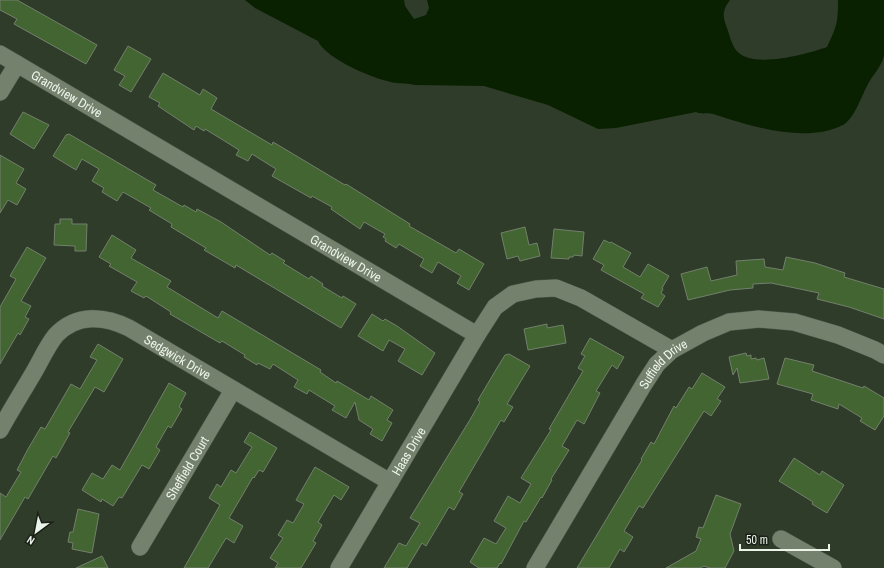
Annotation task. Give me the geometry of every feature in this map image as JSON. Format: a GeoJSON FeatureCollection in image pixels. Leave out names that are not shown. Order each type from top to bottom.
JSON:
{"type":"FeatureCollection","features":[{"type":"Feature","properties":{"kind":"street","name":"Grandview Drive"},"geometry":{"type":"LineString","coordinates":[[0,54],[477,335]]}},
{"type":"Feature","properties":{"kind":"street"},"geometry":{"type":"LineString","coordinates":[[0,92],[17,64]]}},
{"type":"Feature","properties":{"kind":"street"},"geometry":{"type":"LineString","coordinates":[[477,335],[494,307],[513,294],[536,289],[556,288],[581,298],[672,350]]}},
{"type":"Feature","properties":{"kind":"street","name":"Sedgwick Drive"},"geometry":{"type":"LineString","coordinates":[[0,430],[56,335],[72,324],[92,317],[106,318],[123,325],[390,482]]}},
{"type":"Feature","properties":{"kind":"street","name":"Suffield Drive"},"geometry":{"type":"LineString","coordinates":[[535,568],[644,384],[657,364],[672,350],[703,333],[729,322],[759,319],[794,322],[838,335],[884,355]]}},
{"type":"Feature","properties":{"kind":"street","name":"Haas Drive"},"geometry":{"type":"LineString","coordinates":[[339,568],[477,335]]}},
{"type":"Feature","properties":{"kind":"street","name":"Sheffield Court"},"geometry":{"type":"LineString","coordinates":[[140,547],[233,390]]}},
{"type":"Feature","properties":{"kind":"street"},"geometry":{"type":"LineString","coordinates":[[781,539],[833,568]]}},
{"type":"Feature","properties":{"kind":"shaded area"},"geometry":{"type":"Polygon","coordinates":[[[245,0],[404,0],[405,6],[414,19],[426,15],[429,8],[427,0],[730,0],[724,11],[724,18],[731,41],[736,50],[743,56],[766,60],[780,59],[827,47],[836,24],[838,0],[884,0],[884,55],[851,118],[843,125],[828,130],[812,133],[778,131],[761,128],[711,113],[696,112],[616,128],[598,129],[548,105],[484,86],[415,85],[397,83],[365,74],[341,62],[331,55],[318,41],[255,8],[245,0]]]}},
{"type":"Feature","properties":{"kind":"building"},"geometry":{"type":"Polygon","coordinates":[[[0,0],[17,0],[97,45],[86,64],[14,24],[17,19],[0,10],[0,0]]]}},
{"type":"Feature","properties":{"kind":"building"},"geometry":{"type":"Polygon","coordinates":[[[128,46],[151,59],[131,92],[119,85],[125,76],[114,70],[128,46]]]}},
{"type":"Feature","properties":{"kind":"building"},"geometry":{"type":"Polygon","coordinates":[[[163,73],[200,95],[203,89],[217,98],[211,109],[272,145],[273,142],[345,185],[346,184],[410,224],[409,226],[456,253],[459,249],[484,264],[469,290],[457,283],[461,276],[438,262],[432,273],[420,266],[424,259],[399,244],[396,248],[385,241],[386,239],[383,237],[385,234],[364,222],[360,229],[331,209],[332,207],[312,196],[311,198],[272,176],[276,169],[252,154],[248,161],[236,155],[239,150],[205,129],[204,131],[196,126],[194,130],[158,106],[160,103],[149,97],[163,73]]]}},
{"type":"Feature","properties":{"kind":"building"},"geometry":{"type":"Polygon","coordinates":[[[23,112],[49,125],[34,149],[10,134],[23,112]]]}},
{"type":"Feature","properties":{"kind":"building"},"geometry":{"type":"Polygon","coordinates":[[[69,134],[156,185],[153,190],[183,207],[184,205],[196,212],[197,209],[221,222],[270,255],[272,253],[285,261],[283,263],[309,279],[311,276],[323,284],[322,286],[342,298],[343,296],[356,304],[341,328],[236,265],[235,268],[204,250],[206,248],[171,227],[172,224],[149,210],[151,208],[123,192],[117,201],[102,192],[104,188],[92,181],[99,169],[82,159],[76,170],[53,156],[66,135],[69,134]]]}},
{"type":"Feature","properties":{"kind":"building"},"geometry":{"type":"Polygon","coordinates":[[[0,155],[24,169],[16,183],[26,189],[17,205],[8,200],[0,213],[0,155]]]}},
{"type":"Feature","properties":{"kind":"building"},"geometry":{"type":"Polygon","coordinates":[[[60,219],[72,219],[72,224],[87,224],[86,251],[75,251],[75,246],[54,245],[55,224],[60,224],[60,219]]]}},
{"type":"Feature","properties":{"kind":"building"},"geometry":{"type":"Polygon","coordinates":[[[525,227],[529,245],[537,243],[540,256],[520,261],[518,256],[507,259],[501,233],[525,227]]]}},
{"type":"Feature","properties":{"kind":"building"},"geometry":{"type":"Polygon","coordinates":[[[554,229],[584,232],[582,256],[574,255],[573,257],[569,257],[569,259],[551,258],[554,229]]]}},
{"type":"Feature","properties":{"kind":"building"},"geometry":{"type":"Polygon","coordinates":[[[112,235],[136,250],[131,258],[171,281],[167,287],[218,318],[222,311],[321,370],[320,372],[336,383],[337,381],[369,400],[371,396],[393,410],[387,420],[392,423],[382,441],[370,434],[373,429],[359,420],[355,402],[346,418],[332,410],[335,406],[309,390],[307,394],[294,387],[298,380],[273,364],[270,369],[258,363],[257,365],[244,357],[245,355],[222,341],[220,343],[170,314],[171,312],[146,296],[144,298],[131,291],[137,282],[109,266],[111,264],[99,257],[112,235]]]}},
{"type":"Feature","properties":{"kind":"building"},"geometry":{"type":"Polygon","coordinates":[[[604,240],[610,243],[611,242],[631,253],[623,267],[640,277],[648,264],[669,276],[662,288],[661,293],[665,296],[658,307],[641,298],[644,294],[601,270],[604,265],[593,259],[604,240]]]}},
{"type":"Feature","properties":{"kind":"building"},"geometry":{"type":"Polygon","coordinates":[[[27,247],[46,258],[21,301],[31,306],[25,317],[29,319],[20,335],[18,333],[0,364],[0,307],[16,279],[10,276],[27,247]]]}},
{"type":"Feature","properties":{"kind":"building"},"geometry":{"type":"Polygon","coordinates":[[[786,257],[815,263],[845,273],[844,277],[884,289],[884,319],[849,307],[817,299],[819,293],[771,283],[753,284],[753,288],[730,290],[688,300],[681,274],[707,267],[711,281],[737,275],[736,261],[764,259],[765,267],[783,270],[786,257]]]}},
{"type":"Feature","properties":{"kind":"building"},"geometry":{"type":"Polygon","coordinates":[[[372,314],[383,321],[385,319],[397,326],[435,353],[422,375],[398,361],[405,349],[389,340],[383,351],[358,336],[372,314]]]}},
{"type":"Feature","properties":{"kind":"building"},"geometry":{"type":"Polygon","coordinates":[[[547,324],[547,328],[563,325],[566,343],[528,350],[524,329],[547,324]]]}},
{"type":"Feature","properties":{"kind":"building"},"geometry":{"type":"Polygon","coordinates":[[[590,338],[624,357],[617,369],[612,365],[596,391],[600,393],[584,424],[577,420],[562,446],[569,450],[551,479],[552,480],[542,498],[541,497],[526,522],[524,521],[501,564],[500,563],[497,568],[479,568],[470,562],[484,538],[496,544],[506,528],[494,521],[508,496],[520,503],[531,484],[521,478],[551,430],[549,429],[583,371],[578,368],[585,356],[581,354],[590,338]]]}},
{"type":"Feature","properties":{"kind":"building"},"geometry":{"type":"Polygon","coordinates":[[[98,344],[123,359],[104,392],[95,387],[68,432],[70,433],[56,458],[53,456],[28,499],[25,497],[0,540],[0,493],[6,497],[21,472],[17,470],[28,449],[41,427],[45,429],[71,384],[80,389],[97,360],[90,357],[98,344]]]}},
{"type":"Feature","properties":{"kind":"building"},"geometry":{"type":"Polygon","coordinates":[[[746,353],[747,356],[751,355],[751,359],[756,358],[757,360],[764,358],[769,379],[740,383],[737,368],[733,375],[729,357],[746,353]]]}},
{"type":"Feature","properties":{"kind":"building"},"geometry":{"type":"Polygon","coordinates":[[[509,354],[530,366],[507,404],[513,407],[504,422],[501,420],[459,492],[463,494],[454,510],[449,507],[426,546],[422,543],[407,568],[384,568],[399,543],[406,546],[420,523],[410,518],[471,418],[480,402],[478,400],[497,368],[505,355],[509,354]]]}},
{"type":"Feature","properties":{"kind":"building"},"geometry":{"type":"Polygon","coordinates":[[[785,358],[814,365],[812,371],[863,388],[864,386],[884,398],[884,416],[875,430],[860,421],[862,418],[839,404],[838,409],[811,400],[813,394],[777,384],[785,358]]]}},
{"type":"Feature","properties":{"kind":"building"},"geometry":{"type":"Polygon","coordinates":[[[702,373],[725,387],[717,399],[721,401],[711,416],[704,411],[643,508],[639,506],[624,531],[633,537],[624,552],[620,549],[609,568],[577,568],[642,460],[641,459],[651,442],[654,444],[674,406],[676,408],[689,387],[692,389],[702,373]]]}},
{"type":"Feature","properties":{"kind":"building"},"geometry":{"type":"Polygon","coordinates":[[[169,383],[186,393],[179,407],[182,409],[171,428],[168,426],[156,447],[160,450],[149,469],[142,465],[122,498],[119,497],[113,506],[102,499],[101,502],[82,490],[92,473],[103,479],[112,465],[120,470],[169,383]]]}},
{"type":"Feature","properties":{"kind":"building"},"geometry":{"type":"Polygon","coordinates":[[[250,432],[277,448],[263,472],[259,470],[254,478],[253,477],[229,518],[243,526],[234,543],[226,538],[208,568],[184,568],[220,505],[209,498],[217,484],[221,487],[231,470],[236,473],[252,447],[244,442],[250,432]]]}},
{"type":"Feature","properties":{"kind":"building"},"geometry":{"type":"Polygon","coordinates":[[[794,458],[820,475],[822,471],[844,485],[827,513],[812,504],[813,502],[779,481],[794,458]]]}},
{"type":"Feature","properties":{"kind":"building"},"geometry":{"type":"Polygon","coordinates":[[[315,467],[349,487],[341,500],[334,495],[318,522],[322,525],[313,541],[316,543],[301,568],[275,568],[278,563],[270,558],[283,538],[278,535],[287,520],[293,523],[304,504],[296,500],[315,467]]]}},
{"type":"Feature","properties":{"kind":"building"},"geometry":{"type":"Polygon","coordinates":[[[716,495],[741,504],[730,534],[734,551],[725,568],[710,568],[704,566],[700,568],[666,568],[696,551],[701,539],[696,537],[699,527],[703,528],[716,495]]]}},
{"type":"Feature","properties":{"kind":"building"},"geometry":{"type":"Polygon","coordinates":[[[78,509],[99,514],[92,553],[72,549],[73,543],[68,542],[70,532],[73,532],[78,509]]]}},
{"type":"Feature","properties":{"kind":"building"},"geometry":{"type":"Polygon","coordinates":[[[102,556],[108,568],[76,568],[102,556]]]}}]}
